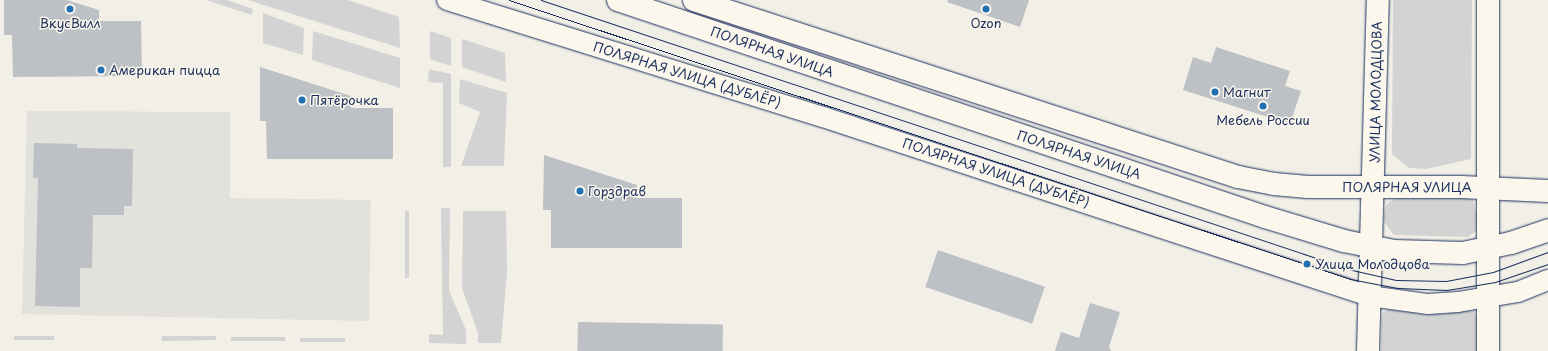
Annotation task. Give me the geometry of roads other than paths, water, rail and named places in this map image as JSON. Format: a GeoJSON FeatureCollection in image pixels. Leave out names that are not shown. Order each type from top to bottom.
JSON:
{"type":"FeatureCollection","features":[{"type":"Feature","properties":{"kind":"main road","name":"ПОЛЯРНАЯ УЛИЦА"},"geometry":{"type":"LineString","coordinates":[[618,0],[1265,217],[1371,247],[1394,251],[1463,253],[1488,249],[1548,230]]}},
{"type":"Feature","properties":{"kind":"main road","name":"ПОЛЯРНАЯ УЛИЦА"},"geometry":{"type":"LineString","coordinates":[[694,0],[1238,177],[1274,184],[1374,187],[1488,187],[1548,191]]}},
{"type":"Feature","properties":{"kind":"main road","name":"УЛИЦА МОЛОДЦОВА"},"geometry":{"type":"LineString","coordinates":[[1368,351],[1374,187],[1378,0]]}},
{"type":"Feature","properties":{"kind":"main road"},"geometry":{"type":"LineString","coordinates":[[1488,0],[1488,351]]}},
{"type":"Feature","properties":{"kind":"street","name":"ПОЛЯРНАЯ УЛИЦА (ДУБЛЁР)"},"geometry":{"type":"LineString","coordinates":[[447,0],[823,117],[1369,296],[1428,304],[1488,299],[1548,280]]}},
{"type":"Feature","properties":{"kind":"tram line"},"geometry":{"type":"LineString","coordinates":[[509,0],[1350,279],[1397,288],[1447,290],[1495,282],[1548,264]]}},
{"type":"Feature","properties":{"kind":"tram line"},"geometry":{"type":"LineString","coordinates":[[541,0],[1352,270],[1396,280],[1446,281],[1493,272],[1548,252]]}},
{"type":"Feature","properties":{"kind":"place","name":"ВкусВилл"},"geometry":{"type":"Point","coordinates":[70,9]}},
{"type":"Feature","properties":{"kind":"place","name":"Ozon"},"geometry":{"type":"Point","coordinates":[986,9]}},
{"type":"Feature","properties":{"kind":"place","name":"Американ пицца"},"geometry":{"type":"Point","coordinates":[101,70]}},
{"type":"Feature","properties":{"kind":"place","name":"Магнит"},"geometry":{"type":"Point","coordinates":[1215,92]}},
{"type":"Feature","properties":{"kind":"place","name":"Пятёрочка"},"geometry":{"type":"Point","coordinates":[302,100]}},
{"type":"Feature","properties":{"kind":"place","name":"Мебель России"},"geometry":{"type":"Point","coordinates":[1263,106]}},
{"type":"Feature","properties":{"kind":"place","name":"Горздрав"},"geometry":{"type":"Point","coordinates":[580,191]}},
{"type":"Feature","properties":{"kind":"place","name":"Улица Молодцова"},"geometry":{"type":"Point","coordinates":[1307,264]}}]}
